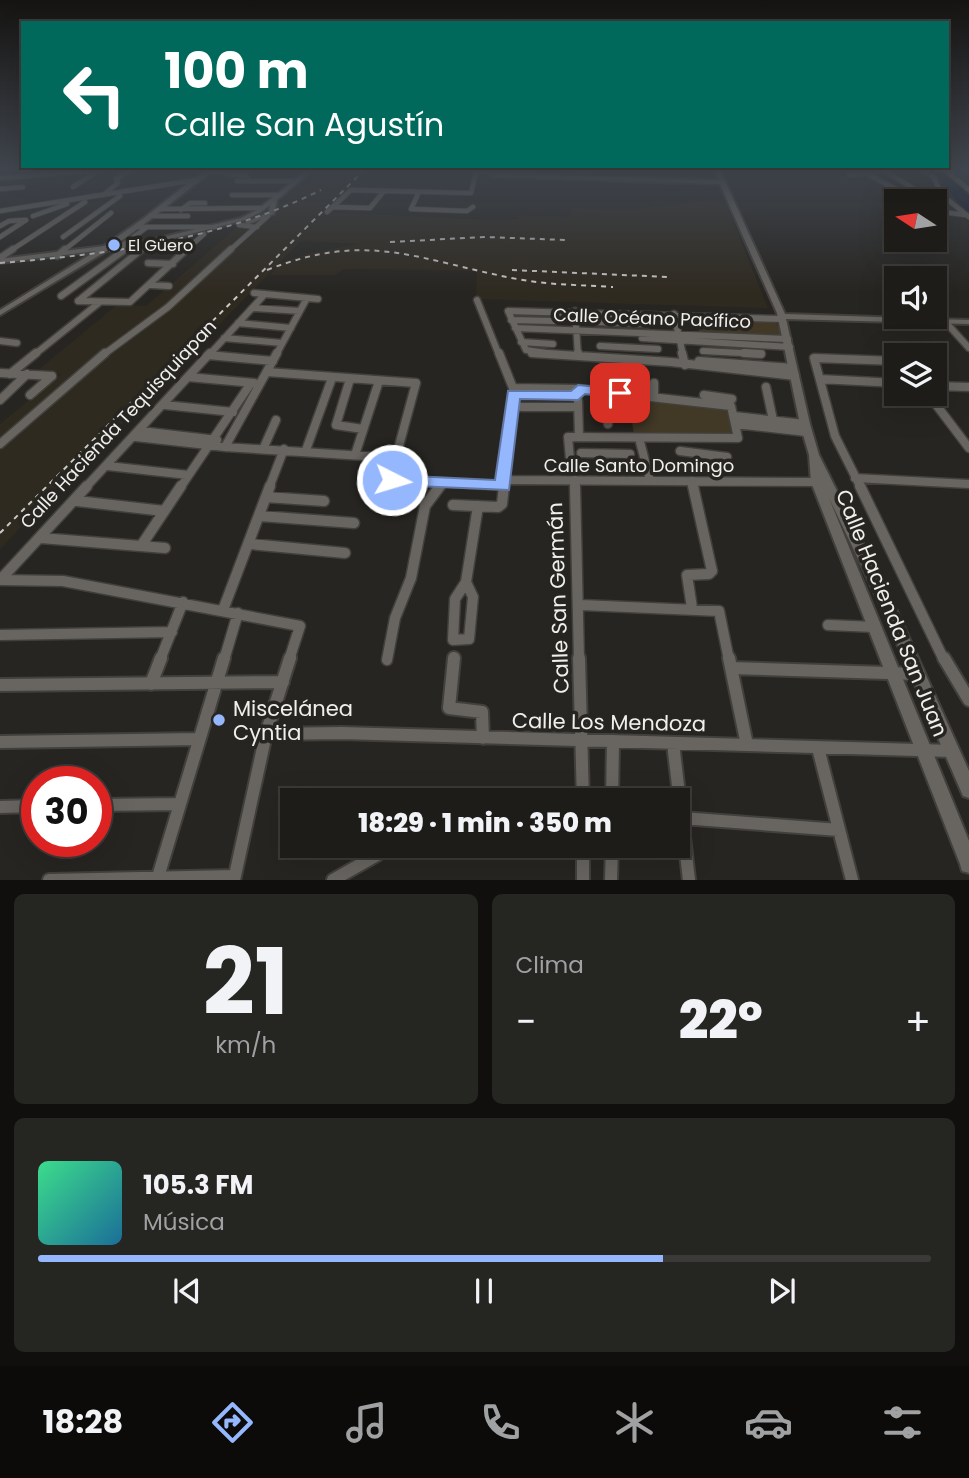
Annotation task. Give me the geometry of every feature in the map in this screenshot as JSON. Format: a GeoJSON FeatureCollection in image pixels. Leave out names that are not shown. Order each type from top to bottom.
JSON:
{"type":"FeatureCollection","features":[{"type":"Feature","properties":{"kind":"main road"},"geometry":{"type":"LineString","coordinates":[[0,313],[101,252],[159,211]]}},
{"type":"Feature","properties":{"kind":"main road"},"geometry":{"type":"LineString","coordinates":[[122,249],[217,227],[257,211]]}},
{"type":"Feature","properties":{"kind":"main road"},"geometry":{"type":"LineString","coordinates":[[0,261],[146,246],[239,225],[268,216],[273,211]]}},
{"type":"Feature","properties":{"kind":"main road","name":"Calle Hacienda San Juan"},"geometry":{"type":"LineString","coordinates":[[735,211],[782,316],[805,428],[814,455],[875,627],[969,864]]}},
{"type":"Feature","properties":{"kind":"main road"},"geometry":{"type":"LineString","coordinates":[[0,261],[101,252]]}},
{"type":"Feature","properties":{"kind":"main road"},"geometry":{"type":"LineString","coordinates":[[782,316],[884,316]]}},
{"type":"Feature","properties":{"kind":"main road"},"geometry":{"type":"LineString","coordinates":[[782,316],[884,318]]}},
{"type":"Feature","properties":{"kind":"main road"},"geometry":{"type":"LineString","coordinates":[[947,319],[969,320]]}},
{"type":"Feature","properties":{"kind":"main road","name":"Calle Hacienda San Juan"},"geometry":{"type":"LineString","coordinates":[[824,482],[918,674],[969,790]]}},
{"type":"Feature","properties":{"kind":"street"},"geometry":{"type":"LineString","coordinates":[[33,216],[51,211]]}},
{"type":"Feature","properties":{"kind":"street"},"geometry":{"type":"LineString","coordinates":[[0,261],[72,211]]}},
{"type":"Feature","properties":{"kind":"street"},"geometry":{"type":"LineString","coordinates":[[62,237],[99,211]]}},
{"type":"Feature","properties":{"kind":"street"},"geometry":{"type":"LineString","coordinates":[[57,256],[111,213]]}},
{"type":"Feature","properties":{"kind":"street"},"geometry":{"type":"LineString","coordinates":[[947,214],[968,216]]}},
{"type":"Feature","properties":{"kind":"street"},"geometry":{"type":"LineString","coordinates":[[153,216],[187,216]]}},
{"type":"Feature","properties":{"kind":"street"},"geometry":{"type":"LineString","coordinates":[[159,227],[173,216]]}},
{"type":"Feature","properties":{"kind":"street"},"geometry":{"type":"LineString","coordinates":[[0,444],[125,336],[168,307],[268,216]]}},
{"type":"Feature","properties":{"kind":"street"},"geometry":{"type":"LineString","coordinates":[[0,228],[9,221],[26,220],[0,237]]}},
{"type":"Feature","properties":{"kind":"street"},"geometry":{"type":"LineString","coordinates":[[239,225],[257,227]]}},
{"type":"Feature","properties":{"kind":"street"},"geometry":{"type":"LineString","coordinates":[[137,227],[217,227]]}},
{"type":"Feature","properties":{"kind":"street"},"geometry":{"type":"LineString","coordinates":[[61,296],[147,227]]}},
{"type":"Feature","properties":{"kind":"street"},"geometry":{"type":"LineString","coordinates":[[0,228],[9,231]]}},
{"type":"Feature","properties":{"kind":"street"},"geometry":{"type":"LineString","coordinates":[[146,246],[78,300],[127,303],[151,285],[204,234]]}},
{"type":"Feature","properties":{"kind":"street"},"geometry":{"type":"LineString","coordinates":[[148,263],[173,264]]}},
{"type":"Feature","properties":{"kind":"street"},"geometry":{"type":"LineString","coordinates":[[151,285],[169,286]]}},
{"type":"Feature","properties":{"kind":"street"},"geometry":{"type":"LineString","coordinates":[[254,293],[318,299]]}},
{"type":"Feature","properties":{"kind":"street","name":"Calle Hacienda Tequisquiapan"},"geometry":{"type":"LineString","coordinates":[[234,878],[266,734],[300,626],[63,581],[0,580],[77,501],[265,294]]}},
{"type":"Feature","properties":{"kind":"street"},"geometry":{"type":"LineString","coordinates":[[141,546],[233,412],[267,372],[307,298]]}},
{"type":"Feature","properties":{"kind":"street"},"geometry":{"type":"LineString","coordinates":[[453,505],[501,506],[513,391],[477,300]]}},
{"type":"Feature","properties":{"kind":"street"},"geometry":{"type":"LineString","coordinates":[[10,374],[100,302]]}},
{"type":"Feature","properties":{"kind":"street"},"geometry":{"type":"LineString","coordinates":[[253,307],[300,311]]}},
{"type":"Feature","properties":{"kind":"street"},"geometry":{"type":"LineString","coordinates":[[782,316],[508,310],[526,350],[794,372]]}},
{"type":"Feature","properties":{"kind":"street"},"geometry":{"type":"LineString","coordinates":[[575,311],[578,356]]}},
{"type":"Feature","properties":{"kind":"street"},"geometry":{"type":"LineString","coordinates":[[623,313],[625,323]]}},
{"type":"Feature","properties":{"kind":"street"},"geometry":{"type":"LineString","coordinates":[[674,314],[685,363]]}},
{"type":"Feature","properties":{"kind":"street"},"geometry":{"type":"LineString","coordinates":[[511,320],[554,321]]}},
{"type":"Feature","properties":{"kind":"street"},"geometry":{"type":"LineString","coordinates":[[596,322],[648,324]]}},
{"type":"Feature","properties":{"kind":"street"},"geometry":{"type":"LineString","coordinates":[[238,323],[291,328]]}},
{"type":"Feature","properties":{"kind":"street"},"geometry":{"type":"LineString","coordinates":[[947,324],[969,348]]}},
{"type":"Feature","properties":{"kind":"street","name":"Calle Océano Pacífico"},"geometry":{"type":"LineString","coordinates":[[516,330],[789,343]]}},
{"type":"Feature","properties":{"kind":"street","name":"Calle Océano Pacífico"},"geometry":{"type":"LineString","coordinates":[[577,333],[628,338],[679,337],[727,343],[789,343]]}},
{"type":"Feature","properties":{"kind":"street"},"geometry":{"type":"LineString","coordinates":[[956,334],[969,335]]}},
{"type":"Feature","properties":{"kind":"street"},"geometry":{"type":"LineString","coordinates":[[224,338],[282,343]]}},
{"type":"Feature","properties":{"kind":"street"},"geometry":{"type":"LineString","coordinates":[[628,338],[629,347]]}},
{"type":"Feature","properties":{"kind":"street"},"geometry":{"type":"LineString","coordinates":[[0,341],[17,343]]}},
{"type":"Feature","properties":{"kind":"street"},"geometry":{"type":"LineString","coordinates":[[521,342],[553,344]]}},
{"type":"Feature","properties":{"kind":"street"},"geometry":{"type":"LineString","coordinates":[[727,343],[731,352]]}},
{"type":"Feature","properties":{"kind":"street"},"geometry":{"type":"LineString","coordinates":[[600,346],[659,349]]}},
{"type":"Feature","properties":{"kind":"street"},"geometry":{"type":"LineString","coordinates":[[703,351],[761,354]]}},
{"type":"Feature","properties":{"kind":"street"},"geometry":{"type":"LineString","coordinates":[[208,355],[273,361]]}},
{"type":"Feature","properties":{"kind":"street"},"geometry":{"type":"LineString","coordinates":[[884,361],[814,358],[835,436],[948,667],[969,700]]}},
{"type":"Feature","properties":{"kind":"street"},"geometry":{"type":"LineString","coordinates":[[603,367],[608,424]]}},
{"type":"Feature","properties":{"kind":"street"},"geometry":{"type":"LineString","coordinates":[[139,434],[230,445],[395,458],[416,383],[267,372]]}},
{"type":"Feature","properties":{"kind":"street"},"geometry":{"type":"LineString","coordinates":[[0,373],[52,376],[30,396]]}},
{"type":"Feature","properties":{"kind":"street"},"geometry":{"type":"LineString","coordinates":[[0,400],[27,374]]}},
{"type":"Feature","properties":{"kind":"street"},"geometry":{"type":"LineString","coordinates":[[306,450],[332,377]]}},
{"type":"Feature","properties":{"kind":"street"},"geometry":{"type":"LineString","coordinates":[[186,379],[254,386]]}},
{"type":"Feature","properties":{"kind":"street"},"geometry":{"type":"LineString","coordinates":[[350,379],[336,425],[363,429]]}},
{"type":"Feature","properties":{"kind":"street"},"geometry":{"type":"LineString","coordinates":[[820,379],[884,382]]}},
{"type":"Feature","properties":{"kind":"street"},"geometry":{"type":"LineString","coordinates":[[355,454],[379,381]]}},
{"type":"Feature","properties":{"kind":"street"},"geometry":{"type":"LineString","coordinates":[[654,383],[654,397]]}},
{"type":"Feature","properties":{"kind":"street"},"geometry":{"type":"LineString","coordinates":[[230,445],[254,386]]}},
{"type":"Feature","properties":{"kind":"street"},"geometry":{"type":"LineString","coordinates":[[703,386],[704,399]]}},
{"type":"Feature","properties":{"kind":"street"},"geometry":{"type":"LineString","coordinates":[[947,386],[969,387]]}},
{"type":"Feature","properties":{"kind":"street"},"geometry":{"type":"LineString","coordinates":[[766,387],[773,420]]}},
{"type":"Feature","properties":{"kind":"street"},"geometry":{"type":"LineString","coordinates":[[513,391],[606,392],[732,402],[738,438],[579,437],[578,392]]}},
{"type":"Feature","properties":{"kind":"street"},"geometry":{"type":"LineString","coordinates":[[165,405],[233,412]]}},
{"type":"Feature","properties":{"kind":"street"},"geometry":{"type":"LineString","coordinates":[[937,406],[969,449]]}},
{"type":"Feature","properties":{"kind":"street"},"geometry":{"type":"LineString","coordinates":[[522,407],[578,407]]}},
{"type":"Feature","properties":{"kind":"street"},"geometry":{"type":"LineString","coordinates":[[734,420],[805,428]]}},
{"type":"Feature","properties":{"kind":"street"},"geometry":{"type":"LineString","coordinates":[[734,420],[773,420],[805,428]]}},
{"type":"Feature","properties":{"kind":"street"},"geometry":{"type":"LineString","coordinates":[[264,447],[276,421]]}},
{"type":"Feature","properties":{"kind":"street","name":"Calle San Germán"},"geometry":{"type":"LineString","coordinates":[[579,437],[566,438],[573,475],[581,606],[583,788]]}},
{"type":"Feature","properties":{"kind":"street"},"geometry":{"type":"LineString","coordinates":[[613,437],[617,454]]}},
{"type":"Feature","properties":{"kind":"street"},"geometry":{"type":"LineString","coordinates":[[639,438],[650,480]]}},
{"type":"Feature","properties":{"kind":"street"},"geometry":{"type":"LineString","coordinates":[[685,438],[684,452],[727,457]]}},
{"type":"Feature","properties":{"kind":"street"},"geometry":{"type":"LineString","coordinates":[[223,610],[284,449]]}},
{"type":"Feature","properties":{"kind":"street"},"geometry":{"type":"LineString","coordinates":[[581,453],[631,454]]}},
{"type":"Feature","properties":{"kind":"street","name":"Calle Santo Domingo"},"geometry":{"type":"LineString","coordinates":[[395,458],[390,477],[392,480],[442,484],[503,483],[573,475],[650,480],[824,482]]}},
{"type":"Feature","properties":{"kind":"street"},"geometry":{"type":"LineString","coordinates":[[108,466],[188,475]]}},
{"type":"Feature","properties":{"kind":"street"},"geometry":{"type":"LineString","coordinates":[[855,478],[969,484]]}},
{"type":"Feature","properties":{"kind":"street"},"geometry":{"type":"LineString","coordinates":[[692,481],[712,570],[709,574],[687,575],[692,608]]}},
{"type":"Feature","properties":{"kind":"street"},"geometry":{"type":"LineString","coordinates":[[387,660],[395,618],[411,578],[425,506],[442,484]]}},
{"type":"Feature","properties":{"kind":"street"},"geometry":{"type":"LineString","coordinates":[[266,497],[324,501]]}},
{"type":"Feature","properties":{"kind":"street"},"geometry":{"type":"LineString","coordinates":[[77,501],[164,511]]}},
{"type":"Feature","properties":{"kind":"street"},"geometry":{"type":"LineString","coordinates":[[466,582],[472,594],[467,640],[450,638],[457,594],[466,582],[478,506]]}},
{"type":"Feature","properties":{"kind":"street"},"geometry":{"type":"LineString","coordinates":[[260,516],[354,523]]}},
{"type":"Feature","properties":{"kind":"street"},"geometry":{"type":"LineString","coordinates":[[41,538],[165,548]]}},
{"type":"Feature","properties":{"kind":"street"},"geometry":{"type":"LineString","coordinates":[[250,544],[345,553]]}},
{"type":"Feature","properties":{"kind":"street"},"geometry":{"type":"LineString","coordinates":[[150,684],[183,602]]}},
{"type":"Feature","properties":{"kind":"street"},"geometry":{"type":"LineString","coordinates":[[581,606],[719,611],[747,745]]}},
{"type":"Feature","properties":{"kind":"street"},"geometry":{"type":"LineString","coordinates":[[454,610],[472,610]]}},
{"type":"Feature","properties":{"kind":"street"},"geometry":{"type":"LineString","coordinates":[[158,877],[238,613]]}},
{"type":"Feature","properties":{"kind":"street"},"geometry":{"type":"LineString","coordinates":[[828,625],[875,627]]}},
{"type":"Feature","properties":{"kind":"street"},"geometry":{"type":"LineString","coordinates":[[0,645],[4,635],[172,632]]}},
{"type":"Feature","properties":{"kind":"street"},"geometry":{"type":"LineString","coordinates":[[454,658],[449,708],[482,712],[483,738]]}},
{"type":"Feature","properties":{"kind":"street"},"geometry":{"type":"LineString","coordinates":[[731,668],[918,674]]}},
{"type":"Feature","properties":{"kind":"street"},"geometry":{"type":"LineString","coordinates":[[0,685],[283,682]]}},
{"type":"Feature","properties":{"kind":"street","name":"Calle Los Mendoza"},"geometry":{"type":"LineString","coordinates":[[266,734],[342,733],[952,751]]}},
{"type":"Feature","properties":{"kind":"street"},"geometry":{"type":"LineString","coordinates":[[0,743],[199,739]]}},
{"type":"Feature","properties":{"kind":"street"},"geometry":{"type":"LineString","coordinates":[[612,788],[613,741]]}},
{"type":"Feature","properties":{"kind":"street"},"geometry":{"type":"LineString","coordinates":[[673,743],[678,788]]}},
{"type":"Feature","properties":{"kind":"street"},"geometry":{"type":"LineString","coordinates":[[818,748],[852,880]]}},
{"type":"Feature","properties":{"kind":"street"},"geometry":{"type":"LineString","coordinates":[[112,805],[180,804]]}},
{"type":"Feature","properties":{"kind":"street"},"geometry":{"type":"LineString","coordinates":[[0,807],[21,806]]}},
{"type":"Feature","properties":{"kind":"street"},"geometry":{"type":"LineString","coordinates":[[690,819],[839,830]]}},
{"type":"Feature","properties":{"kind":"street"},"geometry":{"type":"LineString","coordinates":[[333,880],[372,858]]}},
{"type":"Feature","properties":{"kind":"street"},"geometry":{"type":"LineString","coordinates":[[583,858],[583,880]]}},
{"type":"Feature","properties":{"kind":"street"},"geometry":{"type":"LineString","coordinates":[[611,880],[612,858]]}},
{"type":"Feature","properties":{"kind":"street"},"geometry":{"type":"LineString","coordinates":[[687,858],[689,880]]}},
{"type":"Feature","properties":{"kind":"street"},"geometry":{"type":"LineString","coordinates":[[49,880],[234,878]]}},
{"type":"Feature","properties":{"kind":"shaded area"},"geometry":{"type":"Polygon","coordinates":[[[275,211],[326,211],[492,220],[519,219],[519,215],[569,217],[571,211],[729,211],[768,308],[476,299],[477,271],[344,269],[335,275],[269,275],[283,262],[308,253],[359,244],[301,241],[0,549],[0,424],[61,374],[37,371],[117,305],[146,306],[236,228],[272,219],[275,211]]]}},
{"type":"Feature","properties":{"kind":"shaded area"},"geometry":{"type":"Polygon","coordinates":[[[695,317],[775,320],[782,337],[700,334],[695,317]]]}},
{"type":"Feature","properties":{"kind":"shaded area"},"geometry":{"type":"Polygon","coordinates":[[[628,397],[729,408],[733,436],[634,435],[628,397]]]}},
{"type":"Feature","properties":{"kind":"railway"},"geometry":{"type":"LineString","coordinates":[[0,263],[83,255],[164,242],[204,233],[272,211]]}},
{"type":"Feature","properties":{"kind":"railway"},"geometry":{"type":"LineString","coordinates":[[0,533],[323,211]]}},
{"type":"Feature","properties":{"kind":"railway"},"geometry":{"type":"LineString","coordinates":[[390,242],[485,237],[565,240]]}},
{"type":"Feature","properties":{"kind":"railway"},"geometry":{"type":"LineString","coordinates":[[267,270],[303,258],[365,250],[421,257],[529,281],[613,287]]}},
{"type":"Feature","properties":{"kind":"railway"},"geometry":{"type":"LineString","coordinates":[[512,270],[668,277]]}},
{"type":"Feature","properties":{"kind":"place","name":"El Güero"},"geometry":{"type":"Point","coordinates":[114,245]}},
{"type":"Feature","properties":{"kind":"place","name":"Miscelánea Cyntia"},"geometry":{"type":"Point","coordinates":[219,720]}},
{"type":"Feature","properties":{"kind":"route"},"geometry":{"type":"LineString","coordinates":[[392,480],[503,486],[513,394],[578,395],[578,389],[620,393]]}}]}
